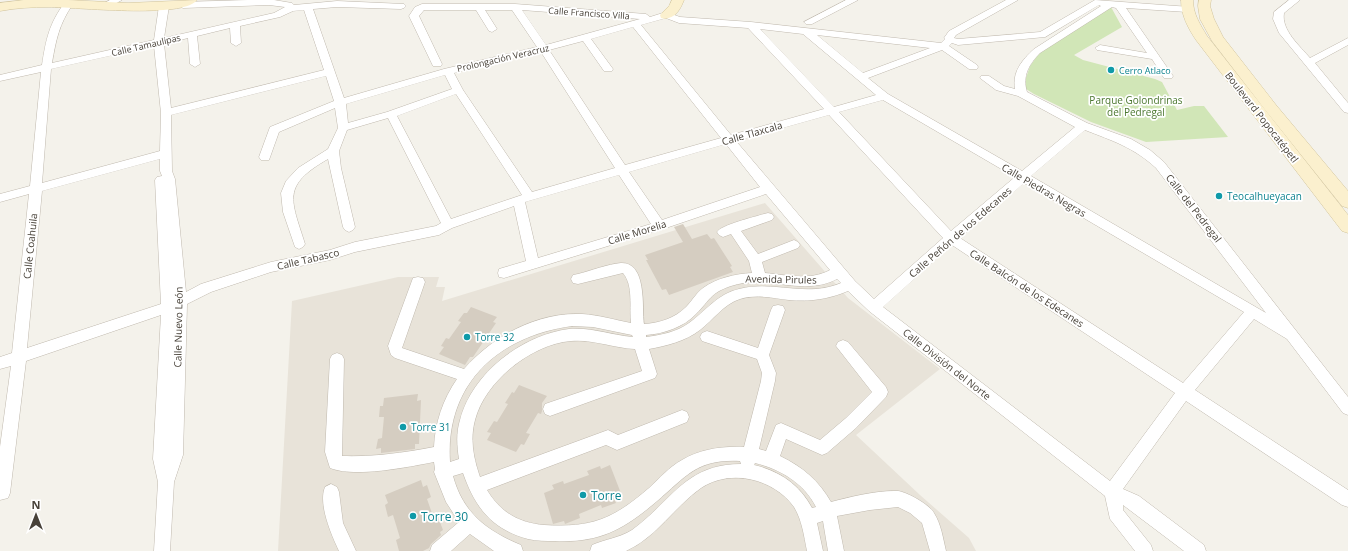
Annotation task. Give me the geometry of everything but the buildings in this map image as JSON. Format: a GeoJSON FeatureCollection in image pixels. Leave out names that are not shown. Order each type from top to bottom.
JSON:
{"type":"FeatureCollection","features":[{"type":"Feature","properties":{"kind":"street"},"geometry":{"type":"LineString","coordinates":[[104,6],[116,0]]}},
{"type":"Feature","properties":{"kind":"street"},"geometry":{"type":"LineString","coordinates":[[660,16],[671,12],[678,0]]}},
{"type":"Feature","properties":{"kind":"street"},"geometry":{"type":"LineString","coordinates":[[808,26],[853,0]]}},
{"type":"Feature","properties":{"kind":"street"},"geometry":{"type":"LineString","coordinates":[[861,77],[946,43],[952,33],[1013,0]]}},
{"type":"Feature","properties":{"kind":"street"},"geometry":{"type":"LineString","coordinates":[[1296,0],[1279,12],[1278,19],[1284,33],[1348,110]]}},
{"type":"Feature","properties":{"kind":"street"},"geometry":{"type":"LineString","coordinates":[[0,7],[29,1],[104,6],[164,6],[187,2],[270,1],[289,5],[291,8],[340,2],[400,6]]}},
{"type":"Feature","properties":{"kind":"street"},"geometry":{"type":"LineString","coordinates":[[750,25],[808,26],[946,43],[1042,35],[1107,3],[1205,3]]}},
{"type":"Feature","properties":{"kind":"street"},"geometry":{"type":"LineString","coordinates":[[1107,3],[1155,57],[1168,76]]}},
{"type":"Feature","properties":{"kind":"street"},"geometry":{"type":"LineString","coordinates":[[1022,94],[1018,85],[1019,78],[1023,67],[1030,58],[1037,51],[1107,3]]}},
{"type":"Feature","properties":{"kind":"street","name":"Boulevard Popocatépetl"},"geometry":{"type":"LineString","coordinates":[[1205,3],[1207,19],[1217,38],[1271,108],[1348,202]]}},
{"type":"Feature","properties":{"kind":"street","name":"Calle Coahuila"},"geometry":{"type":"LineString","coordinates":[[2,493],[19,356],[46,69],[52,34],[61,14],[68,4]]}},
{"type":"Feature","properties":{"kind":"street","name":"Boulevard Popocatépetl"},"geometry":{"type":"LineString","coordinates":[[1187,4],[1191,20],[1201,37],[1348,227]]}},
{"type":"Feature","properties":{"kind":"street","name":"Calle Nuevo León"},"geometry":{"type":"LineString","coordinates":[[164,6],[159,42],[166,114],[165,154],[166,171],[169,179],[180,301],[175,455],[172,468],[166,482]]}},
{"type":"Feature","properties":{"kind":"street","name":"Calle Francisco Villa"},"geometry":{"type":"LineString","coordinates":[[437,64],[414,16],[418,9],[428,6],[515,7],[660,16],[679,20],[750,25]]}},
{"type":"Feature","properties":{"kind":"street"},"geometry":{"type":"LineString","coordinates":[[478,6],[492,29]]}},
{"type":"Feature","properties":{"kind":"street"},"geometry":{"type":"LineString","coordinates":[[308,7],[340,102],[343,128],[334,151],[335,168],[349,227]]}},
{"type":"Feature","properties":{"kind":"street"},"geometry":{"type":"LineString","coordinates":[[515,7],[659,226]]}},
{"type":"Feature","properties":{"kind":"street","name":"Calle Tamaulipas"},"geometry":{"type":"LineString","coordinates":[[0,78],[46,69],[277,15],[291,8]]}},
{"type":"Feature","properties":{"kind":"street","name":"Prolongación Veracruz"},"geometry":{"type":"LineString","coordinates":[[265,157],[274,130],[340,102],[448,71],[544,49],[660,16]]}},
{"type":"Feature","properties":{"kind":"street","name":"Calle División del Norte"},"geometry":{"type":"LineString","coordinates":[[635,24],[730,139],[768,189],[850,285],[874,307],[1112,492],[1133,502],[1198,551]]}},
{"type":"Feature","properties":{"kind":"street"},"geometry":{"type":"LineString","coordinates":[[235,25],[236,43]]}},
{"type":"Feature","properties":{"kind":"street","name":"Calle Balcón de los Edecanes"},"geometry":{"type":"LineString","coordinates":[[750,25],[951,238],[1348,499]]}},
{"type":"Feature","properties":{"kind":"street","name":"Calle Piedras Negras"},"geometry":{"type":"LineString","coordinates":[[808,26],[861,77],[884,96],[1253,311],[1291,335]]}},
{"type":"Feature","properties":{"kind":"street"},"geometry":{"type":"LineString","coordinates":[[192,35],[194,64]]}},
{"type":"Feature","properties":{"kind":"street"},"geometry":{"type":"LineString","coordinates":[[1201,37],[1217,38]]}},
{"type":"Feature","properties":{"kind":"street"},"geometry":{"type":"LineString","coordinates":[[585,38],[608,68]]}},
{"type":"Feature","properties":{"kind":"street"},"geometry":{"type":"LineString","coordinates":[[1308,63],[1348,41]]}},
{"type":"Feature","properties":{"kind":"street"},"geometry":{"type":"LineString","coordinates":[[946,43],[973,68]]}},
{"type":"Feature","properties":{"kind":"street"},"geometry":{"type":"LineString","coordinates":[[1100,48],[1155,57]]}},
{"type":"Feature","properties":{"kind":"street"},"geometry":{"type":"LineString","coordinates":[[448,71],[524,199],[533,264]]}},
{"type":"Feature","properties":{"kind":"street"},"geometry":{"type":"LineString","coordinates":[[166,114],[329,72]]}},
{"type":"Feature","properties":{"kind":"street","name":"Calle del Pedregal"},"geometry":{"type":"LineString","coordinates":[[985,78],[1000,88],[1022,94],[1084,126],[1126,142],[1146,153],[1160,165],[1348,408]]}},
{"type":"Feature","properties":{"kind":"street"},"geometry":{"type":"LineString","coordinates":[[343,128],[391,114],[458,90]]}},
{"type":"Feature","properties":{"kind":"street","name":"Calle Tlaxcala"},"geometry":{"type":"LineString","coordinates":[[621,170],[829,110],[884,96]]}},
{"type":"Feature","properties":{"kind":"street"},"geometry":{"type":"LineString","coordinates":[[391,114],[448,225]]}},
{"type":"Feature","properties":{"kind":"street","name":"Calle Peñón de los Edecanes"},"geometry":{"type":"LineString","coordinates":[[874,307],[951,238],[1084,126]]}},
{"type":"Feature","properties":{"kind":"street"},"geometry":{"type":"LineString","coordinates":[[300,244],[287,202],[289,187],[296,175],[303,169],[334,151]]}},
{"type":"Feature","properties":{"kind":"street"},"geometry":{"type":"LineString","coordinates":[[0,198],[165,154]]}},
{"type":"Feature","properties":{"kind":"street","name":"Calle Tabasco"},"geometry":{"type":"LineString","coordinates":[[0,363],[168,308],[206,288],[271,267],[330,256],[355,247],[439,230],[448,225],[524,199],[621,170]]}},
{"type":"Feature","properties":{"kind":"street","name":"Calle Nuevo León"},"geometry":{"type":"LineString","coordinates":[[162,551],[166,482],[161,459],[168,308],[161,181],[166,171]]}},
{"type":"Feature","properties":{"kind":"street","name":"Calle Morelia"},"geometry":{"type":"LineString","coordinates":[[504,273],[659,226],[768,189]]}},
{"type":"Feature","properties":{"kind":"street"},"geometry":{"type":"LineString","coordinates":[[760,277],[755,260],[728,230],[768,217]]}},
{"type":"Feature","properties":{"kind":"street"},"geometry":{"type":"LineString","coordinates":[[755,260],[794,245]]}},
{"type":"Feature","properties":{"kind":"street"},"geometry":{"type":"LineString","coordinates":[[550,409],[650,374],[640,336],[636,290],[629,270],[626,268],[621,268],[578,279]]}},
{"type":"Feature","properties":{"kind":"street","name":"Avenida Pirules"},"geometry":{"type":"LineString","coordinates":[[836,551],[828,512],[816,492],[806,480],[789,468],[771,460],[750,454],[731,453],[713,455],[688,465],[671,475],[650,498],[626,515],[614,522],[585,533],[541,532],[522,529],[508,523],[493,512],[483,500],[467,464],[466,424],[470,409],[487,381],[514,357],[530,346],[546,340],[567,336],[595,335],[627,343],[653,329],[666,325],[680,318],[691,311],[704,294],[732,280],[760,277],[795,281],[811,281],[824,279],[838,272]]}},
{"type":"Feature","properties":{"kind":"street"},"geometry":{"type":"LineString","coordinates":[[795,281],[796,296]]}},
{"type":"Feature","properties":{"kind":"street"},"geometry":{"type":"LineString","coordinates":[[418,282],[395,346],[396,351],[400,354],[467,376]]}},
{"type":"Feature","properties":{"kind":"street","name":"Avenida Pirules"},"geometry":{"type":"LineString","coordinates":[[515,551],[504,547],[480,534],[469,524],[450,495],[442,472],[442,429],[449,407],[467,376],[483,357],[513,337],[534,328],[556,322],[590,320],[640,336],[650,343],[672,338],[693,328],[716,305],[730,297],[746,292],[767,292],[796,296],[834,292],[850,285]]}},
{"type":"Feature","properties":{"kind":"street"},"geometry":{"type":"LineString","coordinates":[[745,471],[768,381],[768,373],[762,354],[778,310]]}},
{"type":"Feature","properties":{"kind":"street"},"geometry":{"type":"LineString","coordinates":[[1145,551],[1116,513],[1112,492],[1185,391],[1253,311]]}},
{"type":"Feature","properties":{"kind":"street"},"geometry":{"type":"LineString","coordinates":[[707,337],[762,354]]}},
{"type":"Feature","properties":{"kind":"street"},"geometry":{"type":"LineString","coordinates":[[771,460],[781,430],[822,448],[851,423],[881,392],[843,346]]}},
{"type":"Feature","properties":{"kind":"street"},"geometry":{"type":"LineString","coordinates":[[337,360],[333,452],[336,463],[370,464],[401,461],[441,453]]}},
{"type":"Feature","properties":{"kind":"street"},"geometry":{"type":"LineString","coordinates":[[477,486],[608,437],[617,443],[682,418]]}},
{"type":"Feature","properties":{"kind":"street"},"geometry":{"type":"LineString","coordinates":[[442,472],[467,464]]}},
{"type":"Feature","properties":{"kind":"street"},"geometry":{"type":"LineString","coordinates":[[598,551],[628,547],[647,527],[698,482],[726,471],[745,471],[759,473],[774,478],[787,488],[808,518],[815,551]]}},
{"type":"Feature","properties":{"kind":"street"},"geometry":{"type":"LineString","coordinates":[[331,492],[335,524],[348,551]]}},
{"type":"Feature","properties":{"kind":"street"},"geometry":{"type":"LineString","coordinates":[[808,518],[842,507],[899,499],[916,507],[928,517],[932,526],[938,551]]}},
{"type":"Feature","properties":{"kind":"street"},"geometry":{"type":"LineString","coordinates":[[438,551],[469,524]]}},
{"type":"Feature","properties":{"kind":"shaded area"},"geometry":{"type":"Polygon","coordinates":[[[765,203],[848,298],[940,369],[856,435],[920,495],[969,538],[976,551],[278,551],[292,301],[398,277],[439,277],[436,287],[445,287],[442,301],[765,203]]]}},
{"type":"Feature","properties":{"kind":"green space","name":"Parque Golondrinas del Pedregal"},"geometry":{"type":"Polygon","coordinates":[[[1111,7],[1122,27],[1074,55],[1083,60],[1162,82],[1177,110],[1194,106],[1204,106],[1228,137],[1146,142],[1091,122],[1023,87],[1030,66],[1043,48],[1111,7]]]}},
{"type":"Feature","properties":{"kind":"place","name":"Cerro Atlaco"},"geometry":{"type":"Point","coordinates":[1111,70]}},
{"type":"Feature","properties":{"kind":"place","name":"Teocalhueyacan"},"geometry":{"type":"Point","coordinates":[1219,196]}},
{"type":"Feature","properties":{"kind":"place","name":"Torre 32"},"geometry":{"type":"Point","coordinates":[467,337]}},
{"type":"Feature","properties":{"kind":"place","name":"Torre 31"},"geometry":{"type":"Point","coordinates":[403,427]}},
{"type":"Feature","properties":{"kind":"place","name":"Torre"},"geometry":{"type":"Point","coordinates":[583,495]}},
{"type":"Feature","properties":{"kind":"place","name":"Torre 30"},"geometry":{"type":"Point","coordinates":[413,516]}}]}
